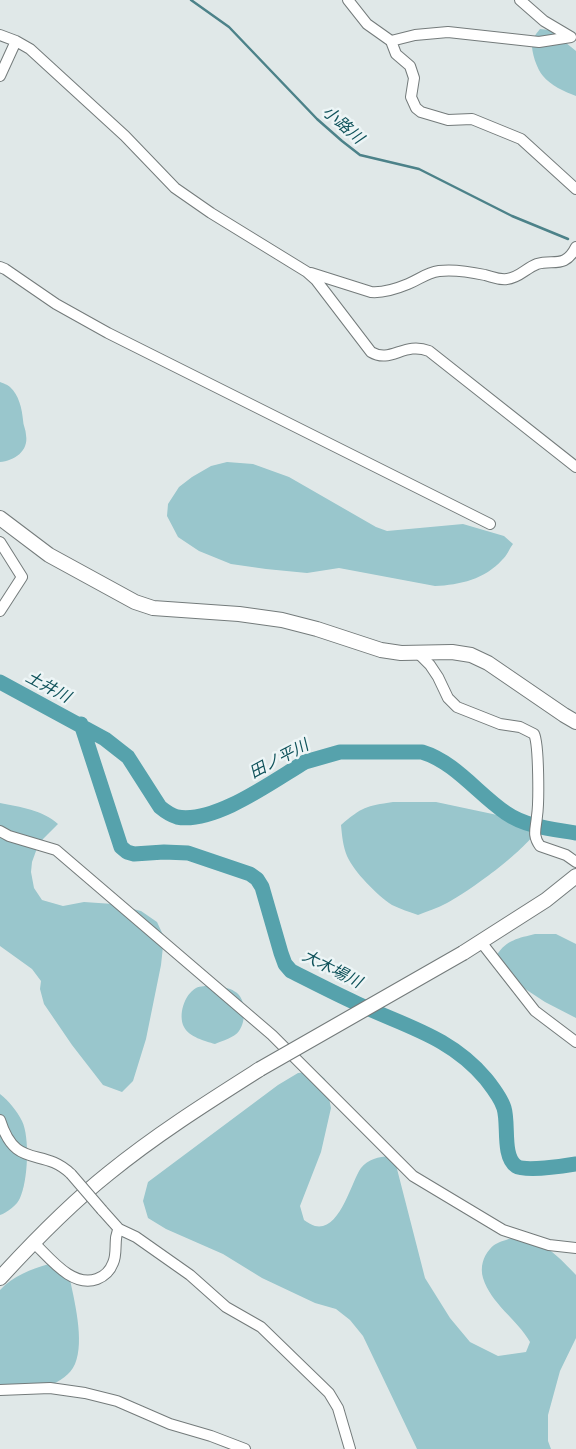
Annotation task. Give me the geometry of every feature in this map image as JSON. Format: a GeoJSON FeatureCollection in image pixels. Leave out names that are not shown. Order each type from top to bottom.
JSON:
{"type":"FeatureCollection","features":[{"type":"Feature","properties":{"kind":"street"},"geometry":{"type":"LineString","coordinates":[[348,0],[367,24],[391,42],[396,54],[410,66],[414,78],[411,97],[416,108],[421,112],[448,120],[472,119],[521,139],[576,189]]}},
{"type":"Feature","properties":{"kind":"street"},"geometry":{"type":"LineString","coordinates":[[520,0],[544,21],[574,39]]}},
{"type":"Feature","properties":{"kind":"street"},"geometry":{"type":"LineString","coordinates":[[391,42],[415,35],[448,32],[539,42],[574,39]]}},
{"type":"Feature","properties":{"kind":"street"},"geometry":{"type":"LineString","coordinates":[[0,35],[30,49],[117,130],[175,188],[211,213],[307,272],[316,280],[371,352],[378,356],[386,356],[412,348],[421,348],[429,351],[576,467]]}},
{"type":"Feature","properties":{"kind":"street"},"geometry":{"type":"LineString","coordinates":[[0,76],[16,41]]}},
{"type":"Feature","properties":{"kind":"street"},"geometry":{"type":"LineString","coordinates":[[307,272],[371,292],[381,292],[409,284],[425,274],[440,271],[458,271],[508,280],[517,277],[538,264],[555,263],[565,260],[576,247]]}},
{"type":"Feature","properties":{"kind":"street"},"geometry":{"type":"LineString","coordinates":[[0,267],[56,304],[108,333],[490,524]]}},
{"type":"Feature","properties":{"kind":"street"},"geometry":{"type":"LineString","coordinates":[[0,518],[49,555],[135,602],[153,608],[239,614],[282,620],[317,629],[381,650],[418,653],[452,652],[471,655],[488,663],[576,722]]}},
{"type":"Feature","properties":{"kind":"street"},"geometry":{"type":"LineString","coordinates":[[0,542],[22,577],[0,611]]}},
{"type":"Feature","properties":{"kind":"street"},"geometry":{"type":"LineString","coordinates":[[418,653],[430,665],[448,698],[457,707],[500,724],[520,727],[534,734],[538,748],[534,837],[540,846],[566,855],[576,862]]}},
{"type":"Feature","properties":{"kind":"street"},"geometry":{"type":"LineString","coordinates":[[0,831],[9,836],[56,850],[272,1035],[413,1176],[503,1230],[549,1245],[576,1248]]}},
{"type":"Feature","properties":{"kind":"street"},"geometry":{"type":"LineString","coordinates":[[0,1278],[33,1242],[108,1174],[188,1115],[260,1069],[482,942],[546,900],[576,876]]}},
{"type":"Feature","properties":{"kind":"street"},"geometry":{"type":"LineString","coordinates":[[482,942],[535,1010],[576,1042]]}},
{"type":"Feature","properties":{"kind":"street"},"geometry":{"type":"LineString","coordinates":[[0,1120],[4,1132],[20,1152],[30,1157],[62,1165],[119,1229],[136,1237],[190,1275],[226,1307],[261,1327],[328,1393],[338,1408],[350,1449]]}},
{"type":"Feature","properties":{"kind":"street"},"geometry":{"type":"LineString","coordinates":[[33,1242],[71,1277],[81,1281],[90,1281],[108,1273],[116,1254],[116,1232],[119,1229]]}},
{"type":"Feature","properties":{"kind":"street"},"geometry":{"type":"LineString","coordinates":[[0,1390],[50,1388],[85,1393],[117,1401],[170,1424],[211,1436],[245,1449]]}},
{"type":"Feature","properties":{"kind":"shaded area"},"geometry":{"type":"Polygon","coordinates":[[[540,29],[550,30],[576,51],[576,96],[550,82],[539,69],[533,55],[532,42],[540,29]]]}},
{"type":"Feature","properties":{"kind":"shaded area"},"geometry":{"type":"Polygon","coordinates":[[[0,382],[10,387],[18,398],[22,411],[26,441],[23,450],[19,454],[10,460],[0,462],[0,382]]]}},
{"type":"Feature","properties":{"kind":"shaded area"},"geometry":{"type":"Polygon","coordinates":[[[227,462],[253,464],[289,477],[376,527],[387,531],[463,524],[504,536],[513,544],[504,558],[488,572],[472,580],[435,586],[339,568],[307,573],[231,564],[199,551],[178,537],[167,516],[168,504],[179,487],[211,466],[227,462]]]}},
{"type":"Feature","properties":{"kind":"shaded area"},"geometry":{"type":"Polygon","coordinates":[[[393,802],[436,802],[502,816],[526,824],[536,831],[521,849],[481,881],[447,903],[418,915],[392,905],[373,889],[350,862],[344,845],[341,825],[365,808],[393,802]]]}},
{"type":"Feature","properties":{"kind":"shaded area"},"geometry":{"type":"Polygon","coordinates":[[[0,803],[38,812],[58,824],[43,839],[32,862],[31,872],[34,888],[42,900],[63,906],[84,902],[113,904],[141,911],[157,922],[164,937],[161,965],[146,1039],[133,1081],[122,1092],[103,1085],[72,1045],[44,1004],[40,989],[41,981],[32,969],[0,946],[0,803]]]}},
{"type":"Feature","properties":{"kind":"shaded area"},"geometry":{"type":"Polygon","coordinates":[[[535,934],[556,934],[576,944],[576,1018],[545,1002],[504,975],[497,955],[504,946],[513,940],[535,934]]]}},
{"type":"Feature","properties":{"kind":"shaded area"},"geometry":{"type":"Polygon","coordinates":[[[212,985],[235,991],[242,999],[244,1012],[242,1024],[237,1033],[215,1044],[190,1033],[182,1022],[183,1006],[188,995],[198,987],[212,985]]]}},
{"type":"Feature","properties":{"kind":"shaded area"},"geometry":{"type":"Polygon","coordinates":[[[298,1073],[318,1073],[325,1079],[331,1108],[321,1152],[300,1206],[304,1220],[315,1226],[324,1226],[331,1221],[344,1204],[361,1168],[370,1161],[389,1156],[396,1165],[425,1278],[450,1318],[470,1342],[498,1356],[526,1352],[530,1342],[492,1296],[483,1278],[483,1262],[492,1247],[497,1243],[516,1238],[536,1241],[554,1253],[576,1275],[576,1338],[560,1371],[548,1415],[548,1441],[551,1449],[417,1449],[363,1336],[350,1320],[336,1309],[315,1303],[262,1278],[223,1254],[166,1229],[148,1218],[143,1201],[148,1182],[278,1085],[298,1073]]]}},
{"type":"Feature","properties":{"kind":"shaded area"},"geometry":{"type":"Polygon","coordinates":[[[0,1094],[18,1114],[25,1128],[27,1159],[25,1181],[20,1198],[12,1208],[0,1215],[0,1094]]]}},
{"type":"Feature","properties":{"kind":"shaded area"},"geometry":{"type":"Polygon","coordinates":[[[49,1264],[69,1275],[79,1332],[78,1355],[75,1364],[64,1377],[43,1389],[25,1393],[0,1391],[0,1290],[23,1274],[49,1264]]]}},
{"type":"Feature","properties":{"kind":"waterway","name":"小路川"},"geometry":{"type":"LineString","coordinates":[[191,0],[229,27],[317,119],[360,155],[419,169],[512,216],[568,239]]}},
{"type":"Feature","properties":{"kind":"waterway","name":"田ノ平川"},"geometry":{"type":"LineString","coordinates":[[0,682],[105,739],[128,757],[160,807],[177,817],[209,814],[226,808],[260,790],[305,762],[340,752],[422,752],[445,763],[514,818],[540,827],[576,833]]}},
{"type":"Feature","properties":{"kind":"waterway","name":"大木場川"},"geometry":{"type":"LineString","coordinates":[[81,724],[121,847],[127,852],[134,854],[188,853],[250,874],[257,879],[262,887],[281,953],[285,964],[291,971],[348,999],[426,1033],[457,1052],[472,1064],[489,1082],[503,1104],[507,1147],[509,1155],[516,1166],[536,1169],[576,1164]]}},
{"type":"Feature","properties":{"kind":"water label","name":"土井川"},"geometry":{"type":"Point","coordinates":[48,687]}}]}
